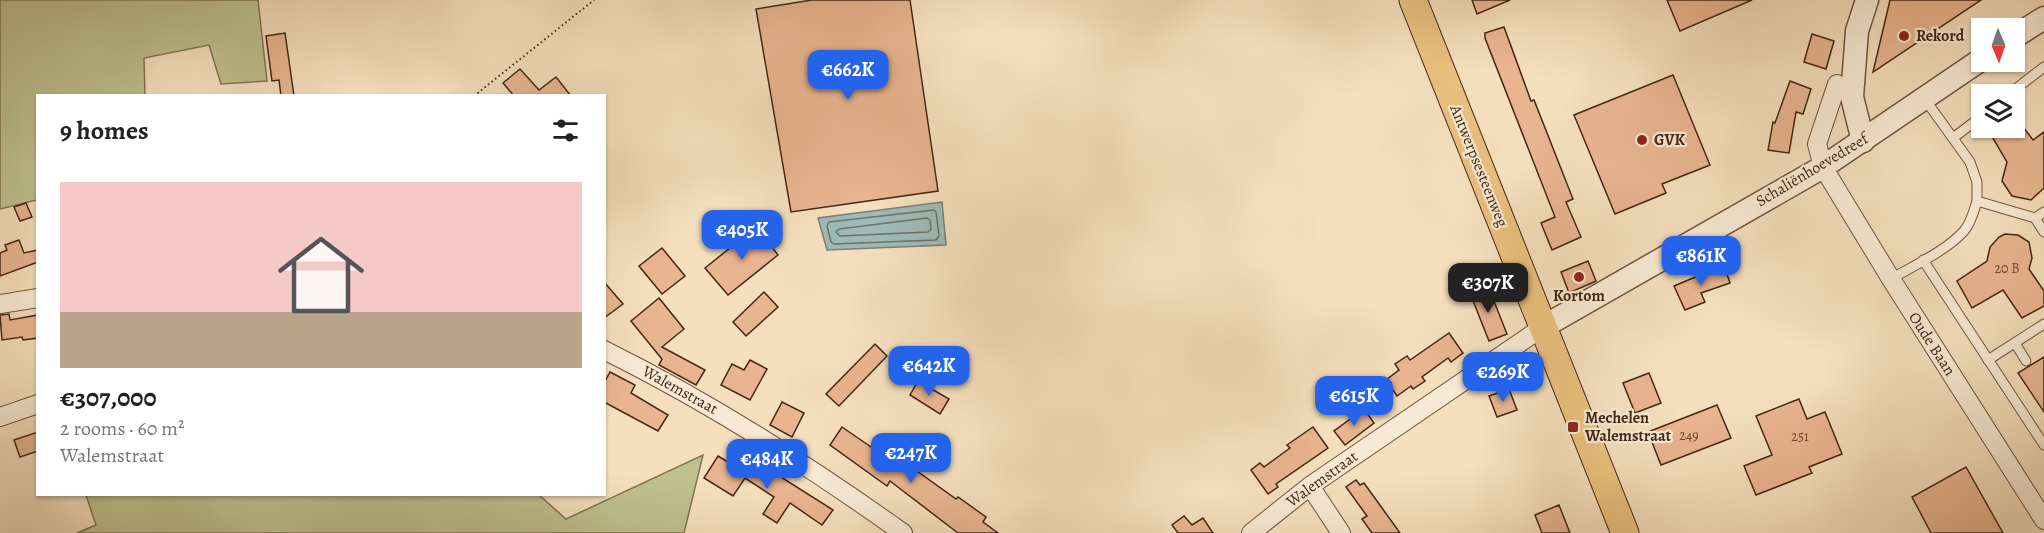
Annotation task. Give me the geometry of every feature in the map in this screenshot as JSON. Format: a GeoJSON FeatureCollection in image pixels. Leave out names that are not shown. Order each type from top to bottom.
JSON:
{"type":"FeatureCollection","features":[{"type":"Feature","properties":{"kind":"main road","name":"Antwerpsesteenweg"},"geometry":{"type":"LineString","coordinates":[[1413,0],[1625,533]]}},
{"type":"Feature","properties":{"kind":"street"},"geometry":{"type":"LineString","coordinates":[[1863,141],[1852,96],[1857,31],[1867,0]]}},
{"type":"Feature","properties":{"kind":"street"},"geometry":{"type":"LineString","coordinates":[[2025,30],[2044,18]]}},
{"type":"Feature","properties":{"kind":"street","name":"Schaliënhoevedreef"},"geometry":{"type":"LineString","coordinates":[[1543,327],[1823,167],[1971,66]]}},
{"type":"Feature","properties":{"kind":"street"},"geometry":{"type":"LineString","coordinates":[[1823,167],[1817,144],[1837,84]]}},
{"type":"Feature","properties":{"kind":"street","name":"Oude Baan"},"geometry":{"type":"LineString","coordinates":[[1823,167],[2044,520]]}},
{"type":"Feature","properties":{"kind":"street"},"geometry":{"type":"LineString","coordinates":[[0,304],[36,298]]}},
{"type":"Feature","properties":{"kind":"street","name":"Walemstraat"},"geometry":{"type":"LineString","coordinates":[[1251,533],[1310,486],[1543,327]]}},
{"type":"Feature","properties":{"kind":"street","name":"Walemstraat"},"geometry":{"type":"LineString","coordinates":[[606,351],[727,416],[855,498],[903,533]]}},
{"type":"Feature","properties":{"kind":"street"},"geometry":{"type":"LineString","coordinates":[[0,417],[36,405]]}},
{"type":"Feature","properties":{"kind":"street"},"geometry":{"type":"LineString","coordinates":[[1310,486],[1341,533]]}},
{"type":"Feature","properties":{"kind":"lane"},"geometry":{"type":"LineString","coordinates":[[2022,84],[2044,67]]}},
{"type":"Feature","properties":{"kind":"lane"},"geometry":{"type":"LineString","coordinates":[[1891,279],[1947,246],[1964,231],[1973,215],[1977,201],[1977,182],[1970,162],[1923,97]]}},
{"type":"Feature","properties":{"kind":"lane"},"geometry":{"type":"LineString","coordinates":[[1953,138],[1971,124]]}},
{"type":"Feature","properties":{"kind":"lane"},"geometry":{"type":"LineString","coordinates":[[1977,201],[2035,219],[2044,232]]}},
{"type":"Feature","properties":{"kind":"lane"},"geometry":{"type":"LineString","coordinates":[[2035,219],[2044,212]]}},
{"type":"Feature","properties":{"kind":"lane"},"geometry":{"type":"LineString","coordinates":[[1923,260],[2044,445]]}},
{"type":"Feature","properties":{"kind":"lane"},"geometry":{"type":"LineString","coordinates":[[1988,360],[2044,324]]}},
{"type":"Feature","properties":{"kind":"lane"},"geometry":{"type":"LineString","coordinates":[[2014,343],[2026,361]]}},
{"type":"Feature","properties":{"kind":"path"},"geometry":{"type":"LineString","coordinates":[[476,94],[594,0]]}},
{"type":"Feature","properties":{"kind":"green space"},"geometry":{"type":"Polygon","coordinates":[[[0,0],[258,0],[267,81],[221,84],[209,45],[144,58],[145,94],[36,94],[36,200],[0,209],[0,0]]]}},
{"type":"Feature","properties":{"kind":"green space"},"geometry":{"type":"Polygon","coordinates":[[[703,455],[684,533],[77,533],[96,525],[86,496],[540,496],[566,519],[703,455]]]}},
{"type":"Feature","properties":{"kind":"water"},"geometry":{"type":"Polygon","coordinates":[[[942,202],[946,245],[827,250],[818,218],[942,202]]]}},
{"type":"Feature","properties":{"kind":"building"},"geometry":{"type":"Polygon","coordinates":[[[812,0],[910,0],[938,191],[791,212],[756,9],[812,0]]]}},
{"type":"Feature","properties":{"kind":"building"},"geometry":{"type":"Polygon","coordinates":[[[1472,0],[1510,0],[1477,14],[1472,0]]]}},
{"type":"Feature","properties":{"kind":"building"},"geometry":{"type":"Polygon","coordinates":[[[1667,0],[1752,0],[1680,31],[1667,0]]]}},
{"type":"Feature","properties":{"kind":"building","name":"Rekord"},"geometry":{"type":"Polygon","coordinates":[[[1890,0],[1981,0],[1873,72],[1890,0]]]}},
{"type":"Feature","properties":{"kind":"building"},"geometry":{"type":"Polygon","coordinates":[[[1504,27],[1531,101],[1534,100],[1573,199],[1566,202],[1581,237],[1552,250],[1541,223],[1555,217],[1485,38],[1485,33],[1504,27]]]}},
{"type":"Feature","properties":{"kind":"building"},"geometry":{"type":"Polygon","coordinates":[[[285,33],[294,94],[281,94],[279,80],[272,81],[266,36],[285,33]]]}},
{"type":"Feature","properties":{"kind":"building"},"geometry":{"type":"Polygon","coordinates":[[[1812,34],[1834,41],[1826,69],[1804,62],[1812,34]]]}},
{"type":"Feature","properties":{"kind":"building"},"geometry":{"type":"Polygon","coordinates":[[[520,69],[539,90],[556,77],[569,94],[512,94],[503,83],[520,69]]]}},
{"type":"Feature","properties":{"kind":"building","name":"GVK"},"geometry":{"type":"Polygon","coordinates":[[[1673,75],[1710,165],[1662,184],[1666,193],[1615,214],[1574,115],[1673,75]]]}},
{"type":"Feature","properties":{"kind":"building"},"geometry":{"type":"Polygon","coordinates":[[[1790,81],[1811,89],[1803,114],[1796,112],[1789,153],[1768,150],[1773,122],[1775,123],[1790,81]]]}},
{"type":"Feature","properties":{"kind":"building"},"geometry":{"type":"Polygon","coordinates":[[[2025,129],[2033,140],[2044,132],[2044,188],[2031,200],[2012,196],[2002,181],[2007,162],[1993,138],[2025,138],[2025,129]]]}},
{"type":"Feature","properties":{"kind":"building"},"geometry":{"type":"Polygon","coordinates":[[[26,203],[32,217],[20,221],[14,207],[26,203]]]}},
{"type":"Feature","properties":{"kind":"building"},"geometry":{"type":"Polygon","coordinates":[[[756,227],[778,255],[728,295],[705,268],[756,227]]]}},
{"type":"Feature","properties":{"kind":"building"},"geometry":{"type":"Polygon","coordinates":[[[2005,234],[2018,235],[2029,242],[2032,258],[2029,269],[2044,291],[2044,306],[2022,318],[2003,290],[1972,308],[1957,281],[1987,261],[1990,247],[2005,234]]]}},
{"type":"Feature","properties":{"kind":"building"},"geometry":{"type":"Polygon","coordinates":[[[19,240],[24,253],[36,250],[36,263],[0,276],[0,253],[7,250],[5,245],[19,240]]]}},
{"type":"Feature","properties":{"kind":"building"},"geometry":{"type":"Polygon","coordinates":[[[662,248],[685,276],[662,294],[639,266],[662,248]]]}},
{"type":"Feature","properties":{"kind":"building","name":"Kortom"},"geometry":{"type":"Polygon","coordinates":[[[1588,261],[1596,281],[1569,293],[1561,272],[1588,261]]]}},
{"type":"Feature","properties":{"kind":"building"},"geometry":{"type":"Polygon","coordinates":[[[1724,265],[1730,283],[1701,293],[1705,302],[1685,310],[1674,286],[1724,265]]]}},
{"type":"Feature","properties":{"kind":"building"},"geometry":{"type":"Polygon","coordinates":[[[606,284],[623,304],[606,317],[606,284]]]}},
{"type":"Feature","properties":{"kind":"building"},"geometry":{"type":"Polygon","coordinates":[[[1488,286],[1507,334],[1489,341],[1470,293],[1488,286]]]}},
{"type":"Feature","properties":{"kind":"building"},"geometry":{"type":"Polygon","coordinates":[[[764,292],[778,307],[746,336],[733,322],[764,292]]]}},
{"type":"Feature","properties":{"kind":"building"},"geometry":{"type":"Polygon","coordinates":[[[659,298],[684,329],[662,347],[705,370],[696,385],[659,365],[662,359],[631,321],[659,298]]]}},
{"type":"Feature","properties":{"kind":"building"},"geometry":{"type":"Polygon","coordinates":[[[9,314],[10,320],[36,315],[36,338],[23,340],[22,337],[2,340],[0,315],[9,314]]]}},
{"type":"Feature","properties":{"kind":"building"},"geometry":{"type":"Polygon","coordinates":[[[1449,333],[1463,353],[1451,362],[1448,358],[1422,377],[1425,381],[1413,389],[1411,386],[1397,396],[1386,380],[1399,370],[1395,364],[1407,356],[1410,360],[1449,333]]]}},
{"type":"Feature","properties":{"kind":"building"},"geometry":{"type":"Polygon","coordinates":[[[875,344],[887,356],[839,406],[826,394],[875,344]]]}},
{"type":"Feature","properties":{"kind":"building"},"geometry":{"type":"Polygon","coordinates":[[[2044,357],[2044,412],[2018,373],[2044,357]]]}},
{"type":"Feature","properties":{"kind":"building"},"geometry":{"type":"Polygon","coordinates":[[[750,360],[767,369],[750,400],[721,385],[732,364],[744,370],[750,360]]]}},
{"type":"Feature","properties":{"kind":"building"},"geometry":{"type":"Polygon","coordinates":[[[610,372],[635,385],[631,393],[668,415],[658,431],[606,403],[606,379],[610,372]]]}},
{"type":"Feature","properties":{"kind":"building"},"geometry":{"type":"Polygon","coordinates":[[[1649,373],[1661,403],[1635,413],[1623,383],[1649,373]]]}},
{"type":"Feature","properties":{"kind":"building"},"geometry":{"type":"Polygon","coordinates":[[[918,381],[949,399],[940,414],[910,395],[918,381]]]}},
{"type":"Feature","properties":{"kind":"building"},"geometry":{"type":"Polygon","coordinates":[[[1509,389],[1517,410],[1497,417],[1489,396],[1509,389]]]}},
{"type":"Feature","properties":{"kind":"building"},"geometry":{"type":"Polygon","coordinates":[[[1799,399],[1807,419],[1825,412],[1842,454],[1809,467],[1812,473],[1756,495],[1744,466],[1772,455],[1756,416],[1799,399]]]}},
{"type":"Feature","properties":{"kind":"building"},"geometry":{"type":"Polygon","coordinates":[[[782,402],[804,413],[792,437],[770,425],[782,402]]]}},
{"type":"Feature","properties":{"kind":"building"},"geometry":{"type":"Polygon","coordinates":[[[1717,405],[1731,438],[1661,465],[1648,432],[1717,405]]]}},
{"type":"Feature","properties":{"kind":"building"},"geometry":{"type":"Polygon","coordinates":[[[1364,409],[1374,423],[1345,445],[1334,431],[1364,409]]]}},
{"type":"Feature","properties":{"kind":"building"},"geometry":{"type":"Polygon","coordinates":[[[842,427],[874,449],[878,443],[956,499],[958,497],[986,517],[983,522],[998,533],[958,533],[890,481],[887,486],[830,445],[842,427]]]}},
{"type":"Feature","properties":{"kind":"building"},"geometry":{"type":"Polygon","coordinates":[[[1313,427],[1328,448],[1276,484],[1278,487],[1268,494],[1251,470],[1260,463],[1264,467],[1290,448],[1287,445],[1313,427]]]}},
{"type":"Feature","properties":{"kind":"building"},"geometry":{"type":"Polygon","coordinates":[[[36,433],[36,452],[20,457],[14,440],[36,433]]]}},
{"type":"Feature","properties":{"kind":"building"},"geometry":{"type":"Polygon","coordinates":[[[718,456],[738,468],[742,462],[765,477],[770,470],[833,510],[822,525],[790,503],[777,523],[763,514],[774,497],[745,478],[733,496],[704,478],[718,456]]]}},
{"type":"Feature","properties":{"kind":"building"},"geometry":{"type":"Polygon","coordinates":[[[1966,467],[2003,533],[1931,533],[1912,497],[1966,467]]]}},
{"type":"Feature","properties":{"kind":"building"},"geometry":{"type":"Polygon","coordinates":[[[1356,480],[1360,485],[1364,483],[1400,533],[1372,533],[1362,519],[1367,516],[1346,487],[1356,480]]]}},
{"type":"Feature","properties":{"kind":"building"},"geometry":{"type":"Polygon","coordinates":[[[1559,505],[1570,533],[1542,533],[1535,515],[1559,505]]]}},
{"type":"Feature","properties":{"kind":"building"},"geometry":{"type":"Polygon","coordinates":[[[1184,516],[1192,525],[1203,518],[1213,533],[1178,533],[1172,525],[1184,516]]]}},
{"type":"Feature","properties":{"kind":"place","name":"Rekord"},"geometry":{"type":"Point","coordinates":[1904,36]}},
{"type":"Feature","properties":{"kind":"place","name":"GVK"},"geometry":{"type":"Point","coordinates":[1642,140]}},
{"type":"Feature","properties":{"kind":"place","name":"Kortom"},"geometry":{"type":"Point","coordinates":[1579,277]}},
{"type":"Feature","properties":{"kind":"place","name":"Mechelen Walemstraat"},"geometry":{"type":"Point","coordinates":[1573,427]}}]}
